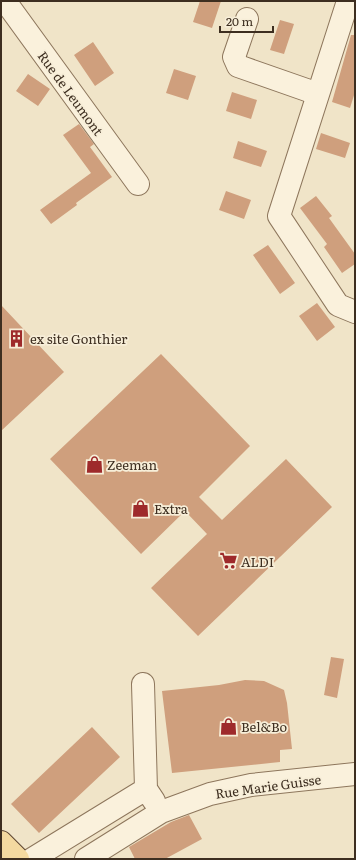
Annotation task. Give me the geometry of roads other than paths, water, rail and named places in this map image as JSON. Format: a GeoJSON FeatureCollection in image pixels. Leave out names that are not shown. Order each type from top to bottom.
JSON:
{"type":"FeatureCollection","features":[{"type":"Feature","properties":{"kind":"main road"},"geometry":{"type":"LineString","coordinates":[[1,842],[18,859]]}},
{"type":"Feature","properties":{"kind":"street","name":"Rue de Leumont"},"geometry":{"type":"LineString","coordinates":[[5,1],[138,184]]}},
{"type":"Feature","properties":{"kind":"street"},"geometry":{"type":"LineString","coordinates":[[348,1],[279,216],[338,305],[355,312]]}},
{"type":"Feature","properties":{"kind":"street"},"geometry":{"type":"LineString","coordinates":[[247,18],[234,57],[238,66],[318,94]]}},
{"type":"Feature","properties":{"kind":"street"},"geometry":{"type":"LineString","coordinates":[[143,684],[146,789],[161,812]]}},
{"type":"Feature","properties":{"kind":"street","name":"Rue Marie Guisse"},"geometry":{"type":"LineString","coordinates":[[86,859],[161,812],[210,794],[251,785],[355,774]]}},
{"type":"Feature","properties":{"kind":"street"},"geometry":{"type":"LineString","coordinates":[[32,859],[146,789]]}},
{"type":"Feature","properties":{"kind":"place","name":"ex site Gonthier"},"geometry":{"type":"Point","coordinates":[17,338]}},
{"type":"Feature","properties":{"kind":"place","name":"Zeeman"},"geometry":{"type":"Point","coordinates":[94,464]}},
{"type":"Feature","properties":{"kind":"place","name":"Extra"},"geometry":{"type":"Point","coordinates":[141,508]}},
{"type":"Feature","properties":{"kind":"place","name":"ALDI"},"geometry":{"type":"Point","coordinates":[228,561]}},
{"type":"Feature","properties":{"kind":"place","name":"Bel&Bo"},"geometry":{"type":"Point","coordinates":[228,726]}}]}
